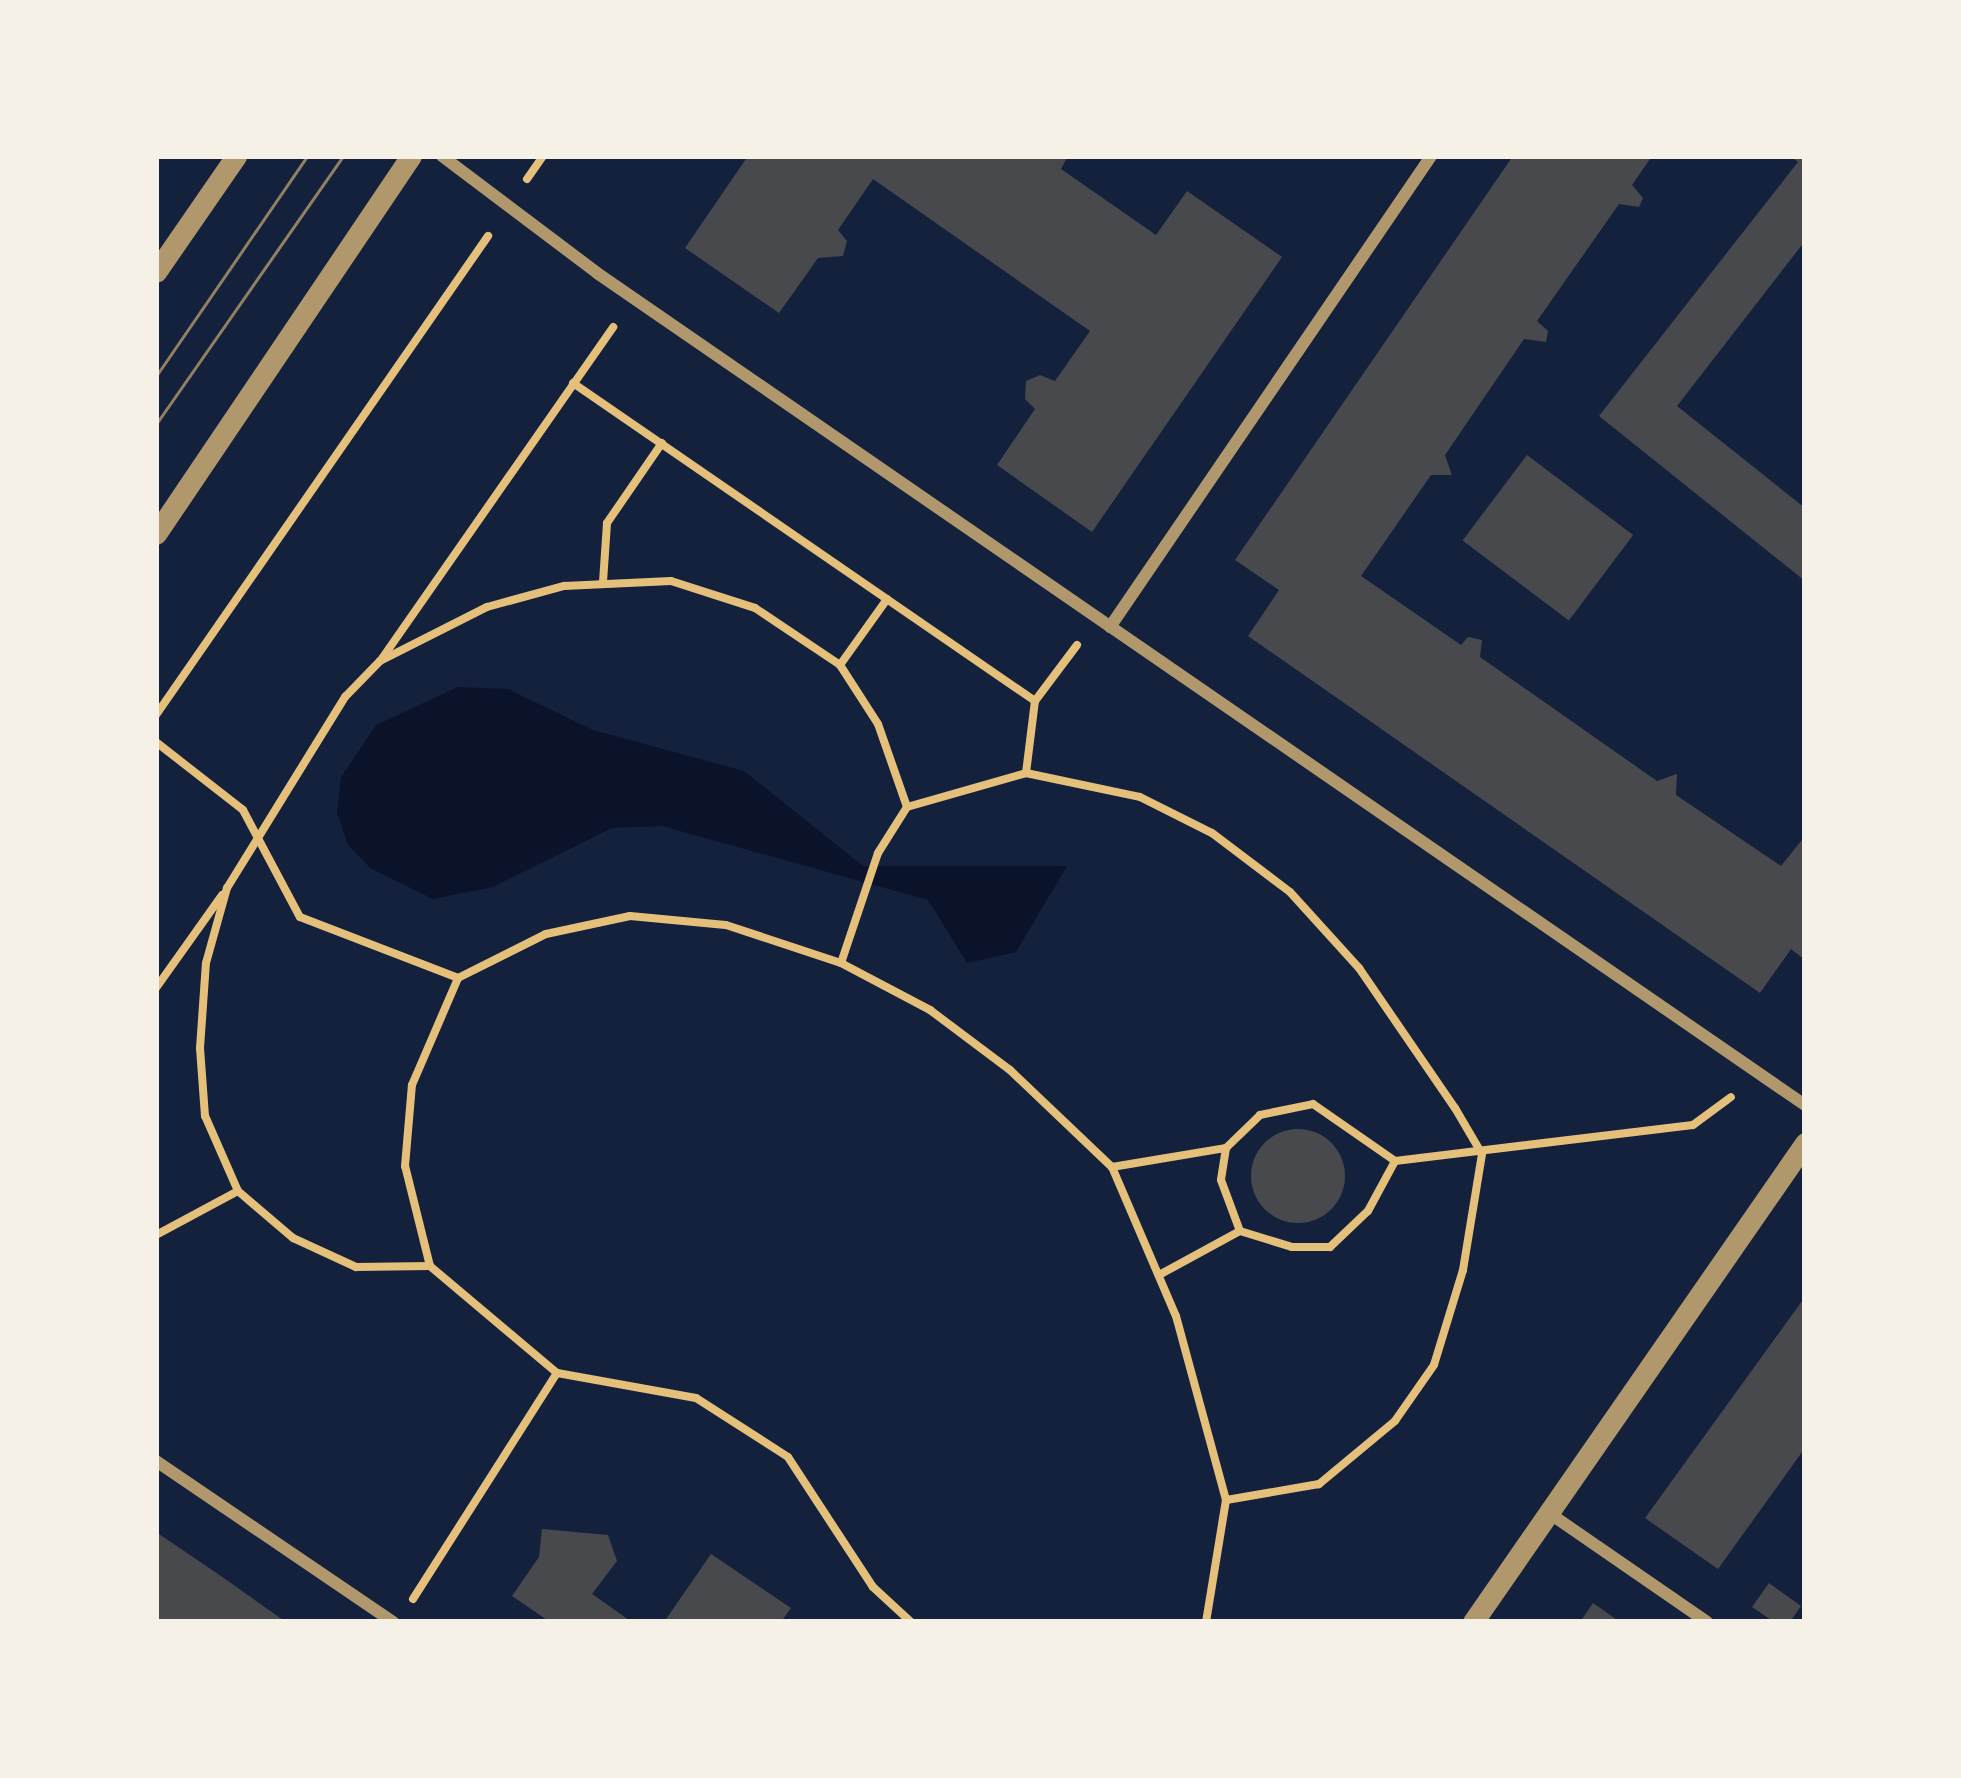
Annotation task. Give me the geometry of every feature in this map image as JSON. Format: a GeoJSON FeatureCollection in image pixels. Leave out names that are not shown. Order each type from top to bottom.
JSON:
{"type":"FeatureCollection","features":[{"type":"Feature","properties":{"kind":"street"},"geometry":{"type":"LineString","coordinates":[[156,272],[236,156]]}},
{"type":"Feature","properties":{"kind":"street"},"geometry":{"type":"LineString","coordinates":[[156,534],[411,156]]}},
{"type":"Feature","properties":{"kind":"street"},"geometry":{"type":"LineString","coordinates":[[442,156],[506,209],[1805,1105]]}},
{"type":"Feature","properties":{"kind":"street"},"geometry":{"type":"LineString","coordinates":[[1110,626],[1431,156]]}},
{"type":"Feature","properties":{"kind":"street"},"geometry":{"type":"LineString","coordinates":[[1473,1622],[1805,1143]]}},
{"type":"Feature","properties":{"kind":"street"},"geometry":{"type":"LineString","coordinates":[[156,1461],[392,1622]]}},
{"type":"Feature","properties":{"kind":"street"},"geometry":{"type":"LineString","coordinates":[[1549,1513],[1707,1622]]}},
{"type":"Feature","properties":{"kind":"path"},"geometry":{"type":"LineString","coordinates":[[156,715],[544,156]]}},
{"type":"Feature","properties":{"kind":"path"},"geometry":{"type":"LineString","coordinates":[[156,988],[261,837],[345,697],[380,661],[634,298]]}},
{"type":"Feature","properties":{"kind":"path"},"geometry":{"type":"LineString","coordinates":[[574,383],[1035,701]]}},
{"type":"Feature","properties":{"kind":"path"},"geometry":{"type":"LineString","coordinates":[[603,582],[607,524],[662,443]]}},
{"type":"Feature","properties":{"kind":"path"},"geometry":{"type":"LineString","coordinates":[[380,661],[488,607],[603,582],[671,581],[755,608],[840,664],[878,724],[907,807]]}},
{"type":"Feature","properties":{"kind":"path"},"geometry":{"type":"LineString","coordinates":[[840,664],[887,599]]}},
{"type":"Feature","properties":{"kind":"path"},"geometry":{"type":"LineString","coordinates":[[1026,773],[1035,701],[1097,617]]}},
{"type":"Feature","properties":{"kind":"path"},"geometry":{"type":"LineString","coordinates":[[156,742],[228,796],[261,837],[300,917],[458,978]]}},
{"type":"Feature","properties":{"kind":"path"},"geometry":{"type":"LineString","coordinates":[[841,963],[878,853],[907,807],[1026,773],[1140,797],[1212,833],[1290,892],[1373,987],[1482,1154],[1463,1270],[1434,1365],[1395,1421],[1319,1484],[1226,1500]]}},
{"type":"Feature","properties":{"kind":"path"},"geometry":{"type":"LineString","coordinates":[[226,888],[206,963],[200,1048],[205,1116],[238,1191],[292,1238],[356,1267],[430,1266]]}},
{"type":"Feature","properties":{"kind":"path"},"geometry":{"type":"LineString","coordinates":[[911,1622],[873,1587],[788,1457],[696,1398],[557,1373],[430,1266],[405,1166],[412,1085],[458,978],[546,934],[630,916],[726,925],[841,963],[930,1010],[994,1058],[1112,1167],[1160,1275],[1226,1500],[1206,1622]]}},
{"type":"Feature","properties":{"kind":"path"},"geometry":{"type":"LineString","coordinates":[[1112,1167],[1226,1148],[1260,1115],[1313,1104],[1395,1160],[1482,1154],[1693,1125],[1760,1075]]}},
{"type":"Feature","properties":{"kind":"path"},"geometry":{"type":"LineString","coordinates":[[1226,1148],[1221,1180],[1240,1232]]}},
{"type":"Feature","properties":{"kind":"path"},"geometry":{"type":"LineString","coordinates":[[1160,1275],[1240,1232],[1292,1247],[1330,1247],[1368,1211],[1395,1160]]}},
{"type":"Feature","properties":{"kind":"path"},"geometry":{"type":"LineString","coordinates":[[156,1235],[238,1191]]}},
{"type":"Feature","properties":{"kind":"path"},"geometry":{"type":"LineString","coordinates":[[392,1622],[423,1590],[557,1373]]}},
{"type":"Feature","properties":{"kind":"water"},"geometry":{"type":"Polygon","coordinates":[[[458,687],[508,689],[593,730],[744,771],[863,866],[1067,866],[1016,952],[967,963],[928,900],[662,826],[612,828],[493,887],[433,899],[370,868],[348,845],[337,813],[341,777],[376,725],[458,687]]]}},
{"type":"Feature","properties":{"kind":"building"},"geometry":{"type":"Polygon","coordinates":[[[748,156],[1068,156],[1061,169],[1156,235],[1187,191],[1282,257],[1092,532],[997,465],[1035,409],[1025,399],[1026,381],[1040,375],[1055,381],[1090,331],[873,179],[838,230],[847,241],[843,256],[818,258],[779,313],[685,248],[748,156]]]}},
{"type":"Feature","properties":{"kind":"building"},"geometry":{"type":"Polygon","coordinates":[[[1513,156],[1652,156],[1632,185],[1643,198],[1639,207],[1619,204],[1537,321],[1548,331],[1546,342],[1524,339],[1445,455],[1452,475],[1431,475],[1361,576],[1461,645],[1468,637],[1482,640],[1480,657],[1657,781],[1677,774],[1676,795],[1781,866],[1805,836],[1805,960],[1791,949],[1760,993],[1248,636],[1279,590],[1235,560],[1513,156]]]}},
{"type":"Feature","properties":{"kind":"building"},"geometry":{"type":"Polygon","coordinates":[[[1790,156],[1805,156],[1805,241],[1677,406],[1805,508],[1805,581],[1599,416],[1798,162],[1790,156]]]}},
{"type":"Feature","properties":{"kind":"building"},"geometry":{"type":"Polygon","coordinates":[[[1527,455],[1633,535],[1569,620],[1463,540],[1527,455]]]}},
{"type":"Feature","properties":{"kind":"building"},"geometry":{"type":"Polygon","coordinates":[[[1289,1129],[1307,1129],[1332,1142],[1342,1158],[1342,1194],[1332,1210],[1307,1223],[1289,1223],[1264,1210],[1251,1185],[1251,1167],[1264,1142],[1289,1129]]]}},
{"type":"Feature","properties":{"kind":"building"},"geometry":{"type":"Polygon","coordinates":[[[1805,1297],[1805,1448],[1718,1569],[1645,1518],[1805,1297]]]}},
{"type":"Feature","properties":{"kind":"building"},"geometry":{"type":"Polygon","coordinates":[[[542,1529],[608,1535],[617,1561],[592,1594],[632,1622],[550,1622],[512,1596],[539,1557],[542,1529]]]}},
{"type":"Feature","properties":{"kind":"building"},"geometry":{"type":"Polygon","coordinates":[[[156,1532],[218,1574],[286,1622],[156,1622],[156,1532]]]}},
{"type":"Feature","properties":{"kind":"building"},"geometry":{"type":"Polygon","coordinates":[[[711,1554],[791,1608],[781,1622],[664,1622],[711,1554]]]}},
{"type":"Feature","properties":{"kind":"building"},"geometry":{"type":"Polygon","coordinates":[[[1769,1583],[1801,1606],[1790,1622],[1774,1622],[1752,1607],[1769,1583]]]}},
{"type":"Feature","properties":{"kind":"building"},"geometry":{"type":"Polygon","coordinates":[[[1593,1603],[1620,1622],[1580,1622],[1593,1603]]]}},
{"type":"Feature","properties":{"kind":"tram line"},"geometry":{"type":"LineString","coordinates":[[156,376],[307,156]]}},
{"type":"Feature","properties":{"kind":"tram line"},"geometry":{"type":"LineString","coordinates":[[156,424],[343,156]]}}]}
